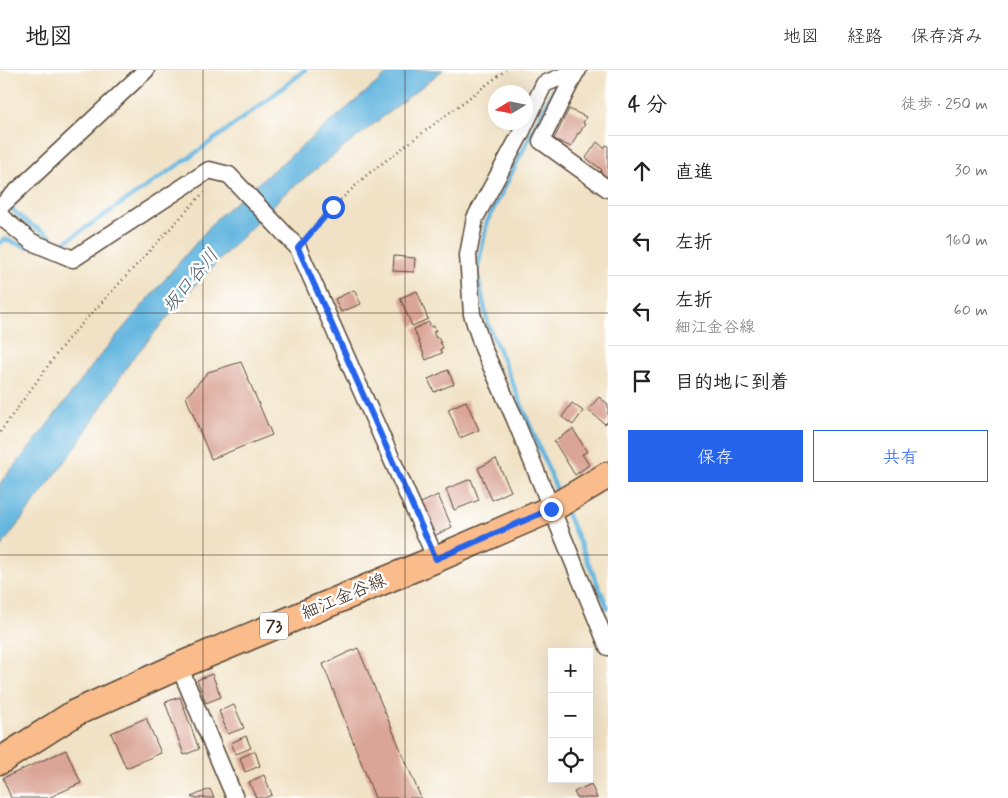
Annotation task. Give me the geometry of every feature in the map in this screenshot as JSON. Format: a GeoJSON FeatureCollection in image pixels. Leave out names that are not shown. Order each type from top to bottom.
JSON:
{"type":"FeatureCollection","features":[{"type":"Feature","properties":{"kind":"main road","name":"細江金谷線"},"geometry":{"type":"LineString","coordinates":[[0,761],[75,713],[179,666],[436,559],[560,504],[608,475]]}},
{"type":"Feature","properties":{"kind":"street"},"geometry":{"type":"LineString","coordinates":[[5,201],[146,70]]}},
{"type":"Feature","properties":{"kind":"street"},"geometry":{"type":"LineString","coordinates":[[575,71],[544,84],[520,135],[475,218],[468,255],[472,314],[483,348],[514,417],[560,504],[608,647]]}},
{"type":"Feature","properties":{"kind":"street"},"geometry":{"type":"LineString","coordinates":[[575,71],[541,141],[608,190]]}},
{"type":"Feature","properties":{"kind":"street"},"geometry":{"type":"LineString","coordinates":[[0,216],[32,242],[72,259],[209,170],[225,174],[293,243],[436,559]]}},
{"type":"Feature","properties":{"kind":"street"},"geometry":{"type":"LineString","coordinates":[[179,666],[235,798]]}},
{"type":"Feature","properties":{"kind":"path"},"geometry":{"type":"LineString","coordinates":[[293,243],[368,174],[506,70]]}},
{"type":"Feature","properties":{"kind":"path"},"geometry":{"type":"LineString","coordinates":[[0,432],[66,341],[225,174]]}},
{"type":"Feature","properties":{"kind":"water","name":"坂口谷川"},"geometry":{"type":"Polygon","coordinates":[[[392,70],[443,70],[283,195],[194,286],[130,362],[73,451],[0,548],[0,483],[35,441],[102,353],[218,217],[392,70]]]}},
{"type":"Feature","properties":{"kind":"building"},"geometry":{"type":"Polygon","coordinates":[[[569,109],[586,117],[583,123],[585,124],[571,147],[554,139],[569,109]]]}},
{"type":"Feature","properties":{"kind":"building"},"geometry":{"type":"Polygon","coordinates":[[[597,142],[604,148],[606,145],[608,146],[608,178],[600,172],[602,170],[586,158],[597,142]]]}},
{"type":"Feature","properties":{"kind":"building"},"geometry":{"type":"Polygon","coordinates":[[[394,256],[415,258],[414,272],[393,271],[394,256]]]}},
{"type":"Feature","properties":{"kind":"building"},"geometry":{"type":"Polygon","coordinates":[[[354,290],[361,304],[341,312],[335,299],[354,290]]]}},
{"type":"Feature","properties":{"kind":"building"},"geometry":{"type":"Polygon","coordinates":[[[417,291],[428,319],[412,326],[400,298],[417,291]]]}},
{"type":"Feature","properties":{"kind":"building"},"geometry":{"type":"Polygon","coordinates":[[[429,322],[431,327],[434,326],[436,331],[433,332],[436,338],[438,337],[443,348],[440,349],[442,353],[426,360],[414,329],[429,322]]]}},
{"type":"Feature","properties":{"kind":"building"},"geometry":{"type":"Polygon","coordinates":[[[241,362],[272,435],[211,459],[186,397],[208,372],[241,362]]]}},
{"type":"Feature","properties":{"kind":"building"},"geometry":{"type":"Polygon","coordinates":[[[448,370],[454,384],[434,392],[428,379],[448,370]]]}},
{"type":"Feature","properties":{"kind":"building"},"geometry":{"type":"Polygon","coordinates":[[[599,397],[608,404],[608,421],[605,424],[588,410],[599,397]]]}},
{"type":"Feature","properties":{"kind":"building"},"geometry":{"type":"Polygon","coordinates":[[[466,401],[479,430],[460,438],[448,409],[466,401]]]}},
{"type":"Feature","properties":{"kind":"building"},"geometry":{"type":"Polygon","coordinates":[[[572,403],[583,411],[573,425],[562,417],[572,403]]]}},
{"type":"Feature","properties":{"kind":"building"},"geometry":{"type":"Polygon","coordinates":[[[573,429],[587,452],[582,454],[589,465],[575,475],[554,441],[573,429]]]}},
{"type":"Feature","properties":{"kind":"building"},"geometry":{"type":"Polygon","coordinates":[[[496,459],[511,491],[492,500],[478,468],[496,459]]]}},
{"type":"Feature","properties":{"kind":"building"},"geometry":{"type":"Polygon","coordinates":[[[471,479],[479,500],[454,510],[446,489],[471,479]]]}},
{"type":"Feature","properties":{"kind":"building"},"geometry":{"type":"Polygon","coordinates":[[[438,495],[452,527],[434,536],[419,504],[438,495]]]}},
{"type":"Feature","properties":{"kind":"building"},"geometry":{"type":"Polygon","coordinates":[[[358,648],[421,798],[375,798],[323,664],[358,648]]]}},
{"type":"Feature","properties":{"kind":"building"},"geometry":{"type":"Polygon","coordinates":[[[212,674],[221,697],[206,703],[197,680],[212,674]]]}},
{"type":"Feature","properties":{"kind":"building"},"geometry":{"type":"Polygon","coordinates":[[[180,697],[199,749],[184,755],[165,702],[180,697]]]}},
{"type":"Feature","properties":{"kind":"building"},"geometry":{"type":"Polygon","coordinates":[[[234,705],[244,728],[228,734],[219,711],[234,705]]]}},
{"type":"Feature","properties":{"kind":"building"},"geometry":{"type":"Polygon","coordinates":[[[146,718],[161,753],[126,768],[111,733],[146,718]]]}},
{"type":"Feature","properties":{"kind":"building"},"geometry":{"type":"Polygon","coordinates":[[[246,736],[251,748],[236,754],[231,743],[246,736]]]}},
{"type":"Feature","properties":{"kind":"building"},"geometry":{"type":"Polygon","coordinates":[[[66,750],[81,783],[48,798],[11,798],[3,778],[66,750]]]}},
{"type":"Feature","properties":{"kind":"building"},"geometry":{"type":"Polygon","coordinates":[[[255,751],[260,766],[245,772],[240,758],[255,751]]]}},
{"type":"Feature","properties":{"kind":"building"},"geometry":{"type":"Polygon","coordinates":[[[264,775],[272,795],[256,798],[249,782],[264,775]]]}},
{"type":"Feature","properties":{"kind":"building"},"geometry":{"type":"Polygon","coordinates":[[[591,784],[597,798],[577,798],[574,792],[591,784]]]}},
{"type":"Feature","properties":{"kind":"building"},"geometry":{"type":"Polygon","coordinates":[[[210,789],[214,798],[191,797],[210,789]]]}},
{"type":"Feature","properties":{"kind":"waterway"},"geometry":{"type":"LineString","coordinates":[[56,248],[190,157],[305,70]]}},
{"type":"Feature","properties":{"kind":"waterway"},"geometry":{"type":"LineString","coordinates":[[556,85],[487,222],[477,273],[488,324],[559,495]]}},
{"type":"Feature","properties":{"kind":"waterway"},"geometry":{"type":"LineString","coordinates":[[7,205],[28,223],[49,235],[59,245]]}},
{"type":"Feature","properties":{"kind":"waterway"},"geometry":{"type":"LineString","coordinates":[[0,243],[4,239],[27,247]]}},
{"type":"Feature","properties":{"kind":"waterway"},"geometry":{"type":"LineString","coordinates":[[566,511],[608,608]]}},
{"type":"Feature","properties":{"kind":"route"},"geometry":{"type":"LineString","coordinates":[[333,207],[298,248],[436,559],[551,509]]}}]}
